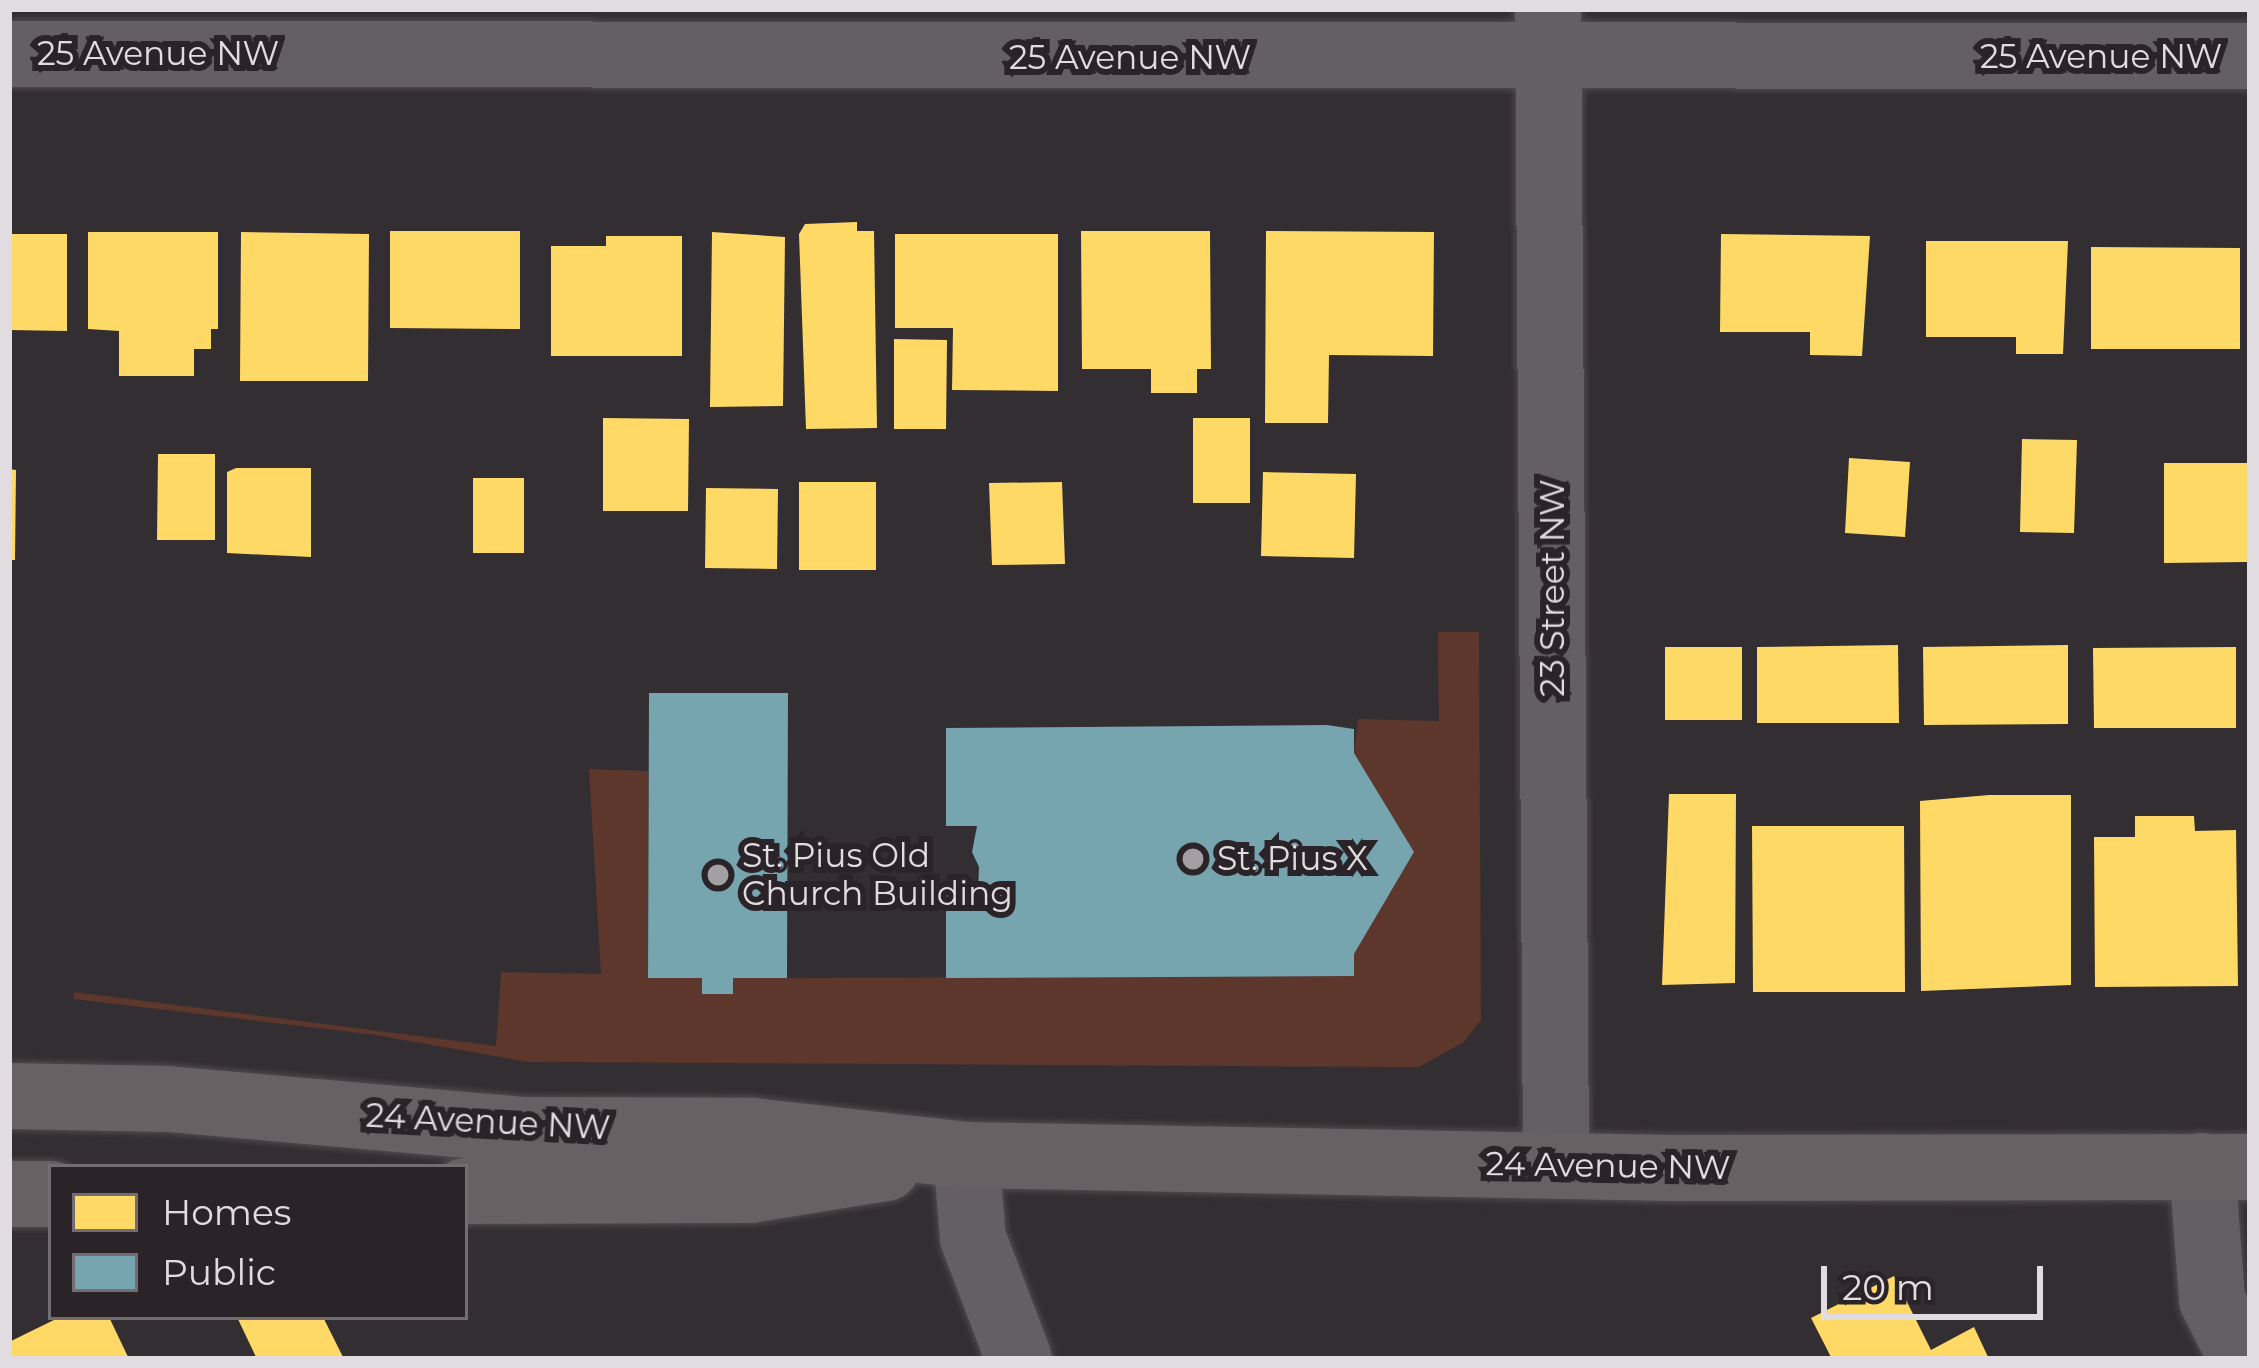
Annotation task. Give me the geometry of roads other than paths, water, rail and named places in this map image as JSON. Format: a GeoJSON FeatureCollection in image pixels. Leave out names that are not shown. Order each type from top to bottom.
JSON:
{"type":"FeatureCollection","features":[{"type":"Feature","properties":{"kind":"street","name":"25 Avenue NW"},"geometry":{"type":"LineString","coordinates":[[9,54],[1548,33],[2250,56]]}},
{"type":"Feature","properties":{"kind":"street","name":"23 Street NW"},"geometry":{"type":"LineString","coordinates":[[1548,33],[1556,1166]]}},
{"type":"Feature","properties":{"kind":"street","name":"24 Avenue NW"},"geometry":{"type":"LineString","coordinates":[[9,1096],[168,1099],[519,1130],[752,1131],[966,1155],[1556,1166],[2226,1167]]}},
{"type":"Feature","properties":{"kind":"street"},"geometry":{"type":"LineString","coordinates":[[9,1139],[519,1130]]}},
{"type":"Feature","properties":{"kind":"street","name":"24 Avenue NW"},"geometry":{"type":"LineString","coordinates":[[468,1191],[750,1190],[966,1155]]}},
{"type":"Feature","properties":{"kind":"street"},"geometry":{"type":"LineString","coordinates":[[966,1155],[973,1238],[1019,1359]]}},
{"type":"Feature","properties":{"kind":"street"},"geometry":{"type":"LineString","coordinates":[[2226,1167],[2212,1300],[2242,1359]]}},
{"type":"Feature","properties":{"kind":"street"},"geometry":{"type":"LineString","coordinates":[[9,1194],[48,1193]]}},
{"type":"Feature","properties":{"kind":"place","name":"St. Pius X"},"geometry":{"type":"Point","coordinates":[1193,859]}},
{"type":"Feature","properties":{"kind":"place","name":"St. Pius Old Church Building"},"geometry":{"type":"Point","coordinates":[718,875]}}]}
